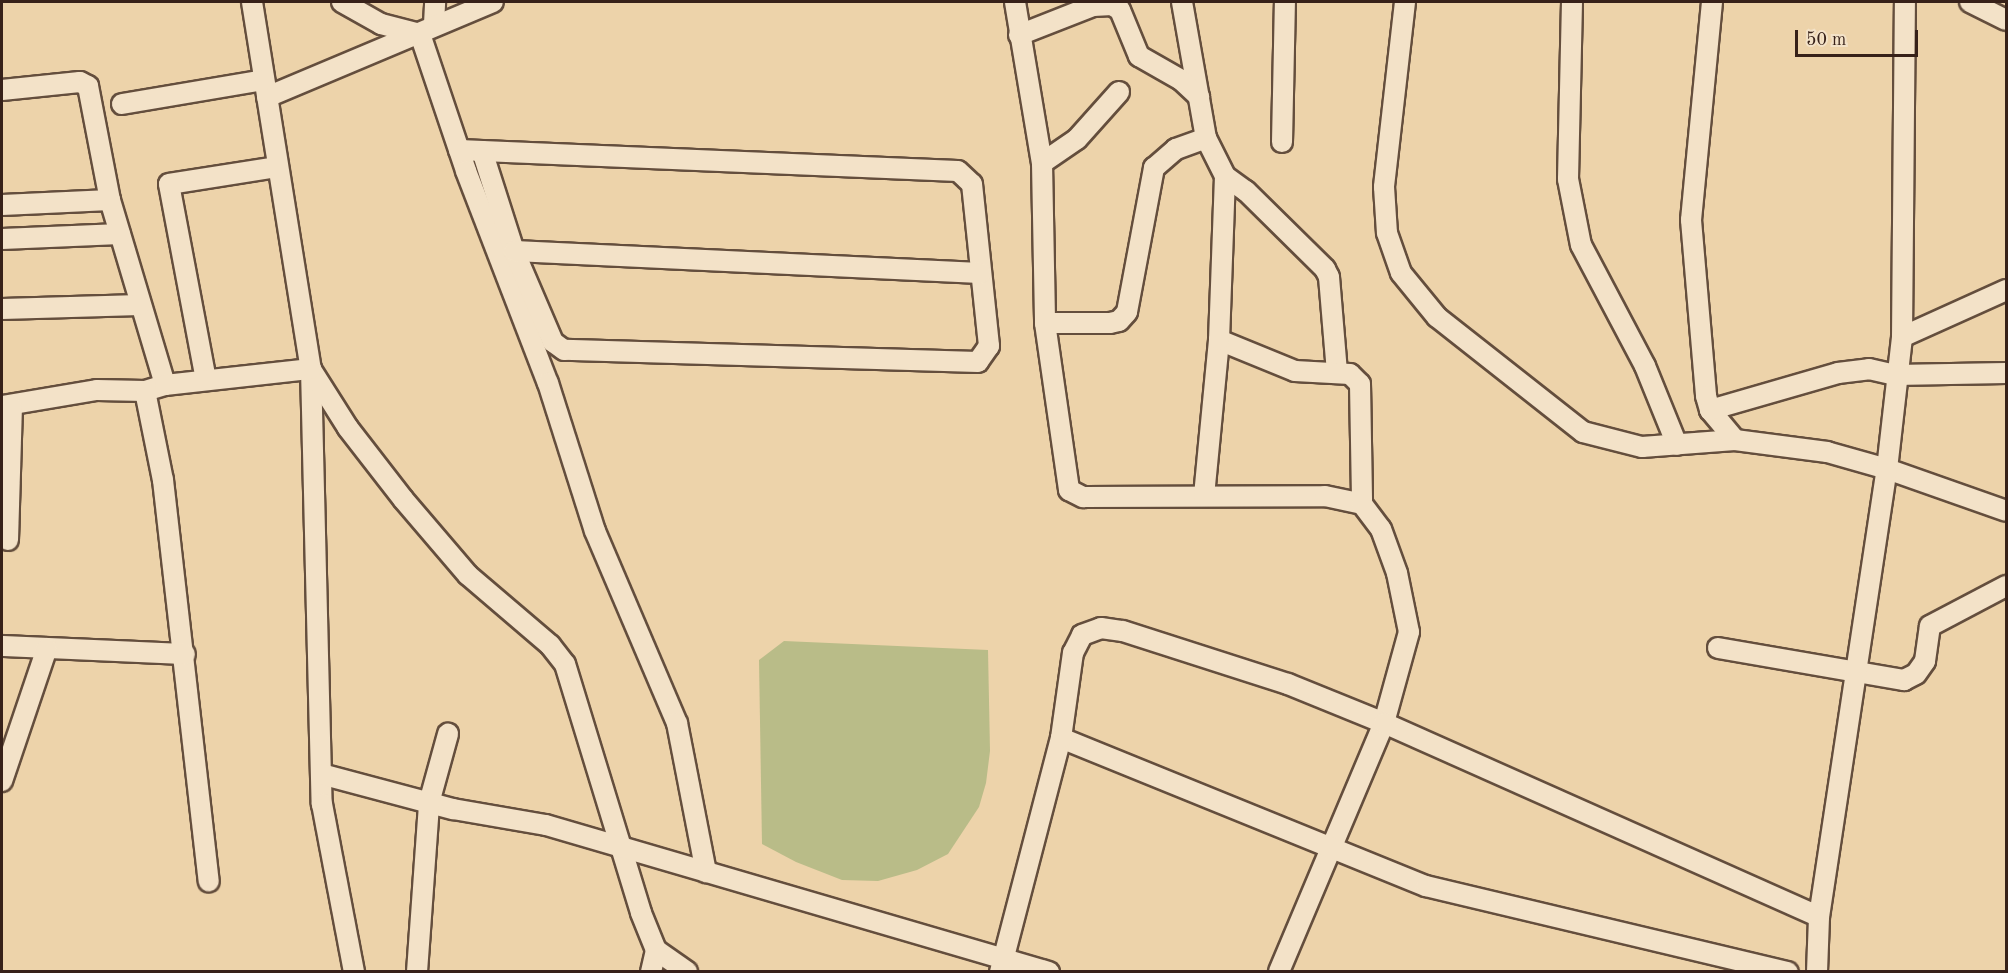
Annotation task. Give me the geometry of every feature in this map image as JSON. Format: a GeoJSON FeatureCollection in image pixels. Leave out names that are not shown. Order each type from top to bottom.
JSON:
{"type":"FeatureCollection","features":[{"type":"Feature","properties":{"kind":"street"},"geometry":{"type":"LineString","coordinates":[[252,2],[311,369],[322,804],[354,972]]}},
{"type":"Feature","properties":{"kind":"street"},"geometry":{"type":"LineString","coordinates":[[342,2],[381,24],[427,29]]}},
{"type":"Feature","properties":{"kind":"street"},"geometry":{"type":"LineString","coordinates":[[435,2],[427,29],[459,150],[556,404],[595,531],[676,723],[706,872]]}},
{"type":"Feature","properties":{"kind":"street"},"geometry":{"type":"LineString","coordinates":[[122,104],[266,88],[427,29],[493,2]]}},
{"type":"Feature","properties":{"kind":"street"},"geometry":{"type":"LineString","coordinates":[[1014,2],[1042,162],[1045,323],[1069,490],[1083,497],[1325,496],[1362,504]]}},
{"type":"Feature","properties":{"kind":"street"},"geometry":{"type":"LineString","coordinates":[[1182,2],[1206,138],[1225,176],[1246,191],[1325,269],[1329,277],[1337,373]]}},
{"type":"Feature","properties":{"kind":"street"},"geometry":{"type":"LineString","coordinates":[[1282,142],[1285,2]]}},
{"type":"Feature","properties":{"kind":"street"},"geometry":{"type":"LineString","coordinates":[[1405,2],[1384,187],[1387,232],[1401,273],[1437,317],[1583,432],[1642,447],[1735,440],[1827,452],[1887,469],[2007,511]]}},
{"type":"Feature","properties":{"kind":"street"},"geometry":{"type":"LineString","coordinates":[[1572,2],[1568,179],[1581,245],[1645,366],[1677,445]]}},
{"type":"Feature","properties":{"kind":"street"},"geometry":{"type":"LineString","coordinates":[[1712,2],[1691,220],[1706,396],[1710,410],[1735,440]]}},
{"type":"Feature","properties":{"kind":"street"},"geometry":{"type":"LineString","coordinates":[[1817,972],[1819,917],[1887,469],[1895,375],[1902,337],[1905,2]]}},
{"type":"Feature","properties":{"kind":"street"},"geometry":{"type":"LineString","coordinates":[[1970,2],[2007,20]]}},
{"type":"Feature","properties":{"kind":"street"},"geometry":{"type":"LineString","coordinates":[[1018,35],[1093,6],[1112,5],[1120,10],[1138,56],[1181,80],[1199,97]]}},
{"type":"Feature","properties":{"kind":"street"},"geometry":{"type":"LineString","coordinates":[[2,90],[80,82],[88,86],[110,200],[165,385]]}},
{"type":"Feature","properties":{"kind":"street"},"geometry":{"type":"LineString","coordinates":[[1042,162],[1077,139],[1119,92]]}},
{"type":"Feature","properties":{"kind":"street"},"geometry":{"type":"LineString","coordinates":[[1045,323],[1119,321],[1127,312],[1154,168],[1176,149],[1206,138]]}},
{"type":"Feature","properties":{"kind":"street"},"geometry":{"type":"LineString","coordinates":[[459,150],[958,171],[972,184],[989,346],[978,362],[564,350],[553,342],[514,251],[482,151]]}},
{"type":"Feature","properties":{"kind":"street"},"geometry":{"type":"LineString","coordinates":[[206,380],[169,184],[278,167]]}},
{"type":"Feature","properties":{"kind":"street"},"geometry":{"type":"LineString","coordinates":[[1204,496],[1219,340],[1225,176]]}},
{"type":"Feature","properties":{"kind":"street"},"geometry":{"type":"LineString","coordinates":[[2,205],[110,200]]}},
{"type":"Feature","properties":{"kind":"street"},"geometry":{"type":"LineString","coordinates":[[2,239],[120,234]]}},
{"type":"Feature","properties":{"kind":"street"},"geometry":{"type":"LineString","coordinates":[[514,251],[980,273]]}},
{"type":"Feature","properties":{"kind":"street"},"geometry":{"type":"LineString","coordinates":[[1902,337],[2007,290]]}},
{"type":"Feature","properties":{"kind":"street"},"geometry":{"type":"LineString","coordinates":[[2,309],[140,304]]}},
{"type":"Feature","properties":{"kind":"street"},"geometry":{"type":"LineString","coordinates":[[1219,340],[1295,371],[1350,374],[1360,384],[1362,504],[1381,530],[1393,562],[1408,632],[1384,723],[1279,972]]}},
{"type":"Feature","properties":{"kind":"street"},"geometry":{"type":"LineString","coordinates":[[8,540],[7,406],[97,390],[146,391],[165,385],[311,369]]}},
{"type":"Feature","properties":{"kind":"street"},"geometry":{"type":"LineString","coordinates":[[311,369],[348,428],[403,499],[468,575],[550,645],[565,664],[619,849],[656,950],[651,972]]}},
{"type":"Feature","properties":{"kind":"street"},"geometry":{"type":"LineString","coordinates":[[1710,410],[1838,373],[1869,369],[1895,375],[2007,373]]}},
{"type":"Feature","properties":{"kind":"street"},"geometry":{"type":"LineString","coordinates":[[146,391],[163,480],[185,654],[209,881]]}},
{"type":"Feature","properties":{"kind":"street"},"geometry":{"type":"LineString","coordinates":[[1718,648],[1856,675],[1904,680],[1916,674],[1924,661],[1930,626],[2007,586]]}},
{"type":"Feature","properties":{"kind":"street"},"geometry":{"type":"LineString","coordinates":[[1001,966],[1061,738],[1073,653],[1082,635],[1101,628],[1123,631],[1288,684],[1384,723],[1819,917]]}},
{"type":"Feature","properties":{"kind":"street"},"geometry":{"type":"LineString","coordinates":[[2,646],[185,654]]}},
{"type":"Feature","properties":{"kind":"street"},"geometry":{"type":"LineString","coordinates":[[2,781],[47,648]]}},
{"type":"Feature","properties":{"kind":"street"},"geometry":{"type":"LineString","coordinates":[[417,972],[429,803],[448,734]]}},
{"type":"Feature","properties":{"kind":"street"},"geometry":{"type":"LineString","coordinates":[[1061,738],[1426,886],[1788,972]]}},
{"type":"Feature","properties":{"kind":"street"},"geometry":{"type":"LineString","coordinates":[[321,774],[429,803],[546,825],[619,849],[706,872],[1001,966],[1049,972]]}},
{"type":"Feature","properties":{"kind":"street"},"geometry":{"type":"LineString","coordinates":[[656,950],[687,972]]}},
{"type":"Feature","properties":{"kind":"green space"},"geometry":{"type":"Polygon","coordinates":[[[784,641],[988,650],[990,751],[986,783],[979,807],[948,854],[917,870],[878,881],[842,880],[796,862],[762,844],[759,660],[784,641]]]}}]}
